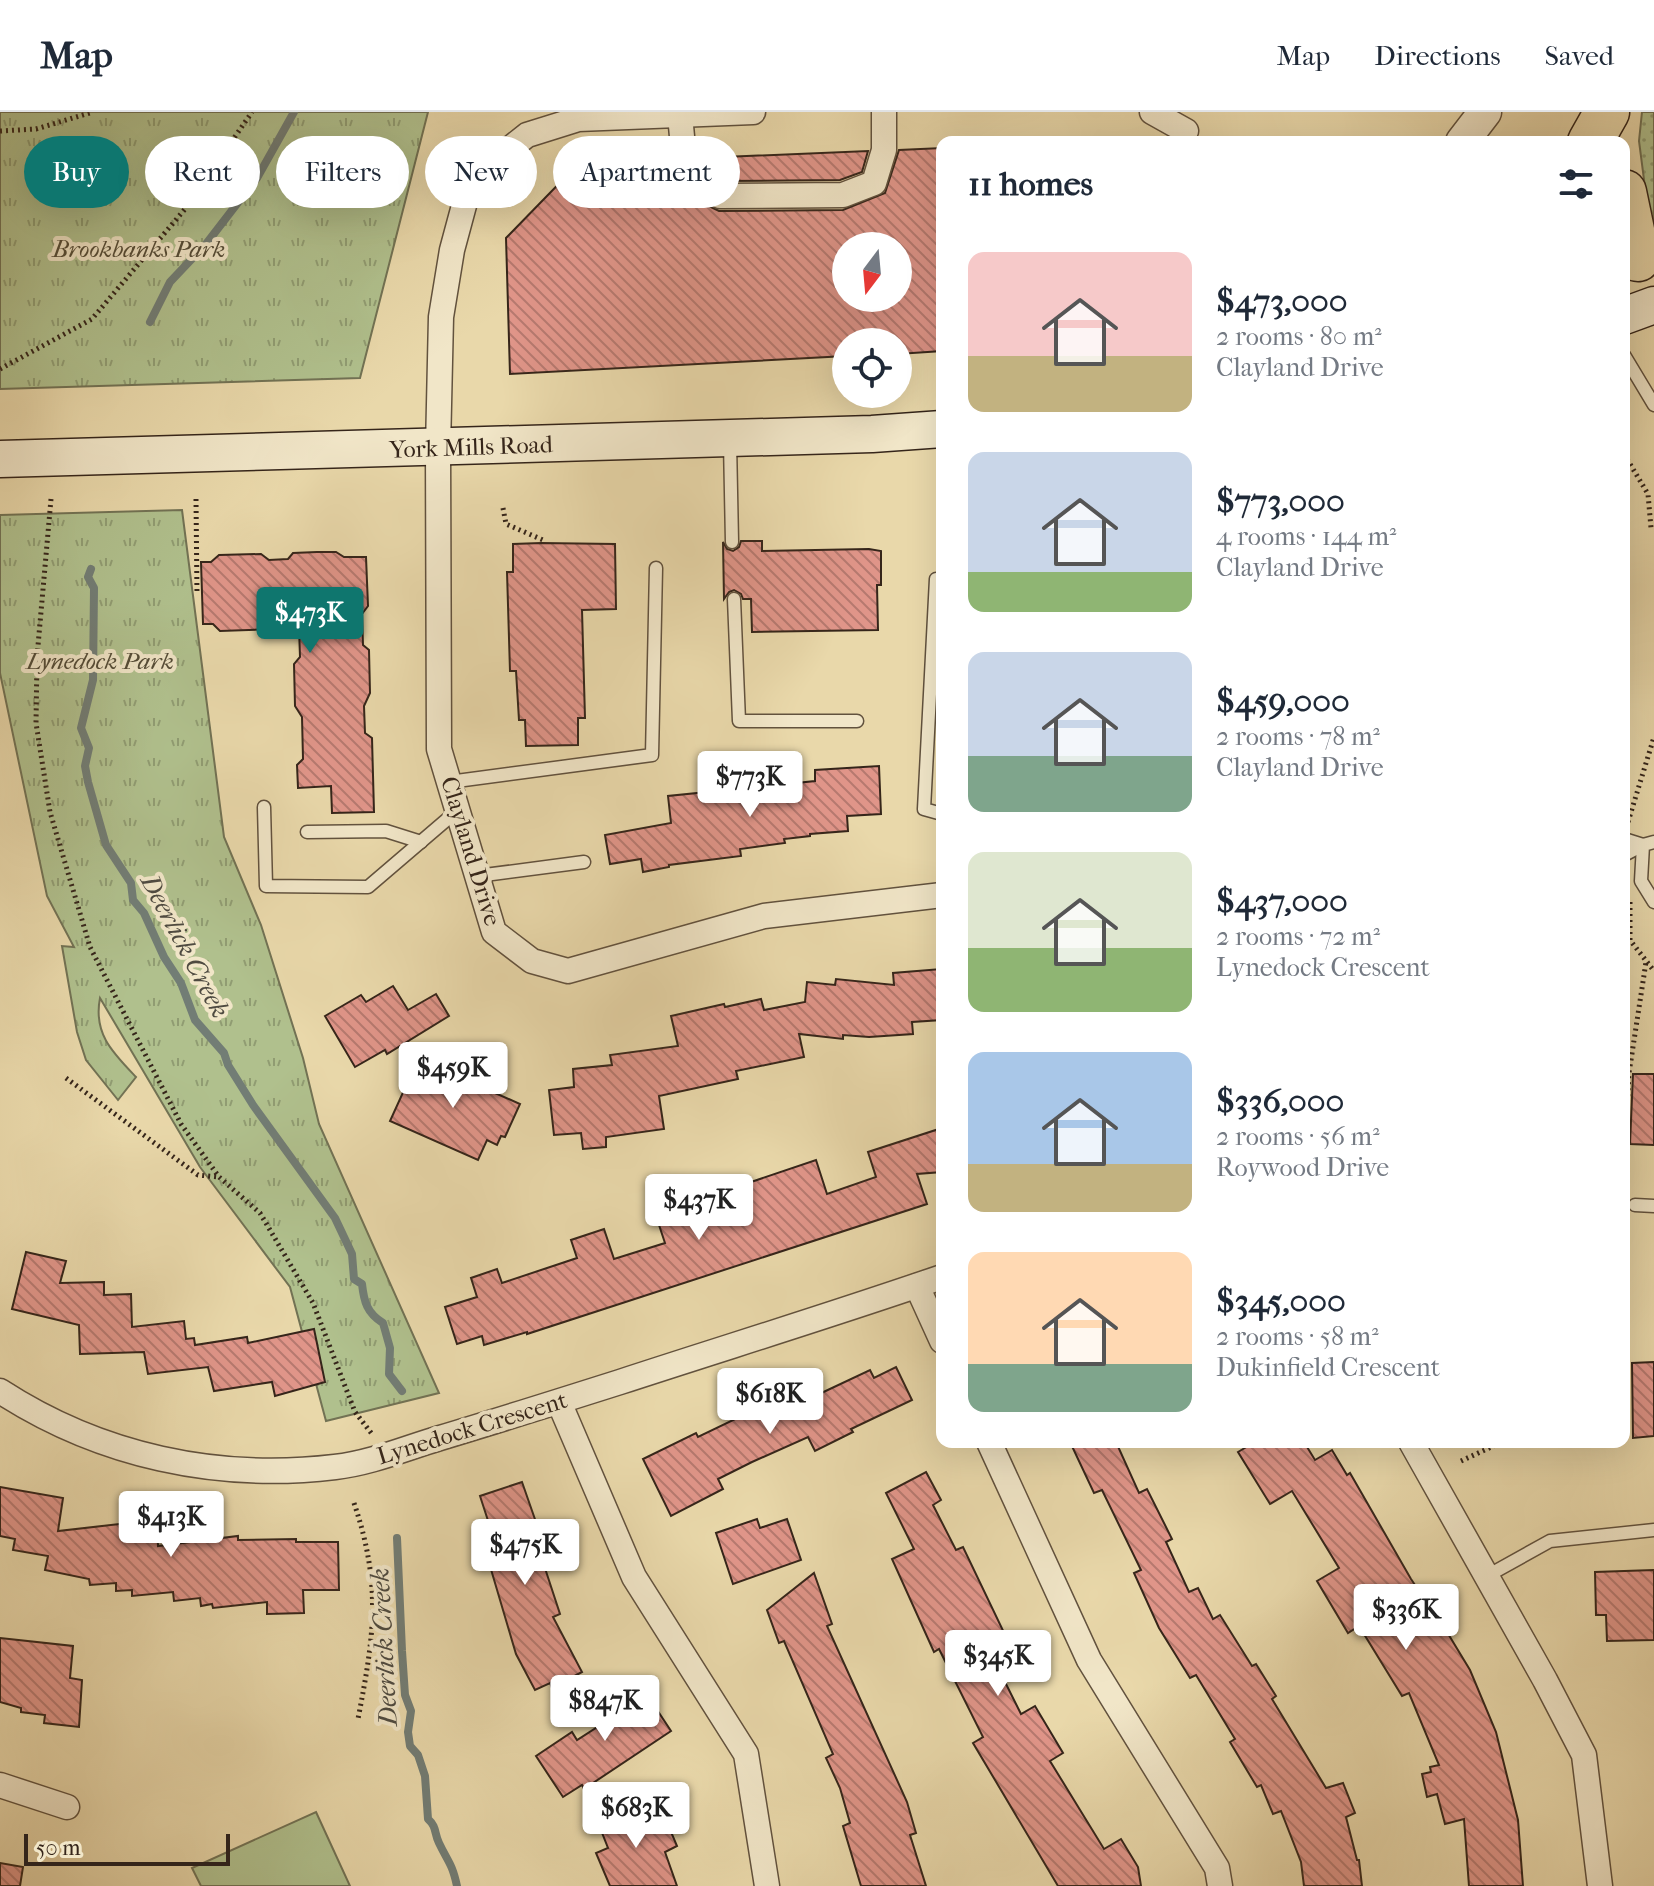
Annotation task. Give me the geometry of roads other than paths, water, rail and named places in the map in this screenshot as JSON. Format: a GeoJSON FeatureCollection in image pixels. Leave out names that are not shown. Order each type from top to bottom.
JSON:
{"type":"FeatureCollection","features":[{"type":"Feature","properties":{"kind":"highway"},"geometry":{"type":"LineString","coordinates":[[1593,136],[1607,112]]}},
{"type":"Feature","properties":{"kind":"highway"},"geometry":{"type":"LineString","coordinates":[[1622,136],[1624,112]]}},
{"type":"Feature","properties":{"kind":"highway"},"geometry":{"type":"LineString","coordinates":[[1630,214],[1643,263]]}},
{"type":"Feature","properties":{"kind":"main road"},"geometry":{"type":"LineString","coordinates":[[1630,314],[1654,305]]}},
{"type":"Feature","properties":{"kind":"main road","name":"York Mills Road"},"geometry":{"type":"LineString","coordinates":[[0,459],[438,448],[936,429]]}},
{"type":"Feature","properties":{"kind":"street","name":"Clayland Drive"},"geometry":{"type":"LineString","coordinates":[[753,112],[578,119],[527,135],[497,159],[466,198],[452,250],[441,317],[439,749],[494,932],[532,961],[568,971],[764,916],[936,896]]}},
{"type":"Feature","properties":{"kind":"street"},"geometry":{"type":"LineString","coordinates":[[680,115],[684,158],[697,184],[720,196],[843,195],[874,183],[884,150],[884,112]]}},
{"type":"Feature","properties":{"kind":"street"},"geometry":{"type":"LineString","coordinates":[[1152,112],[1186,131]]}},
{"type":"Feature","properties":{"kind":"street"},"geometry":{"type":"LineString","coordinates":[[1467,136],[1485,112]]}},
{"type":"Feature","properties":{"kind":"street","name":"Lynedock Crescent"},"geometry":{"type":"LineString","coordinates":[[0,1391],[71,1431],[109,1446],[183,1464],[248,1472],[338,1467],[559,1402],[936,1279]]}},
{"type":"Feature","properties":{"kind":"street"},"geometry":{"type":"LineString","coordinates":[[917,1286],[936,1328]]}},
{"type":"Feature","properties":{"kind":"street"},"geometry":{"type":"LineString","coordinates":[[559,1402],[634,1577],[746,1754],[767,1886]]}},
{"type":"Feature","properties":{"kind":"street"},"geometry":{"type":"LineString","coordinates":[[992,1448],[1089,1660],[1217,1868],[1220,1886]]}},
{"type":"Feature","properties":{"kind":"street"},"geometry":{"type":"LineString","coordinates":[[1414,1448],[1584,1755],[1600,1886]]}},
{"type":"Feature","properties":{"kind":"street"},"geometry":{"type":"LineString","coordinates":[[0,1785],[67,1807]]}},
{"type":"Feature","properties":{"kind":"lane"},"geometry":{"type":"LineString","coordinates":[[1630,365],[1654,405]]}},
{"type":"Feature","properties":{"kind":"lane"},"geometry":{"type":"LineString","coordinates":[[730,438],[732,542]]}},
{"type":"Feature","properties":{"kind":"lane"},"geometry":{"type":"LineString","coordinates":[[449,782],[652,755],[656,568]]}},
{"type":"Feature","properties":{"kind":"lane"},"geometry":{"type":"LineString","coordinates":[[936,579],[924,809],[936,812]]}},
{"type":"Feature","properties":{"kind":"lane"},"geometry":{"type":"LineString","coordinates":[[734,599],[739,721],[857,721]]}},
{"type":"Feature","properties":{"kind":"lane"},"geometry":{"type":"LineString","coordinates":[[264,807],[266,886],[368,887],[458,810]]}},
{"type":"Feature","properties":{"kind":"lane"},"geometry":{"type":"LineString","coordinates":[[307,832],[386,831],[421,842]]}},
{"type":"Feature","properties":{"kind":"lane"},"geometry":{"type":"LineString","coordinates":[[1648,844],[1641,881],[1654,902]]}},
{"type":"Feature","properties":{"kind":"lane"},"geometry":{"type":"LineString","coordinates":[[477,876],[584,862]]}},
{"type":"Feature","properties":{"kind":"lane"},"geometry":{"type":"LineString","coordinates":[[1635,1205],[1654,1206]]}},
{"type":"Feature","properties":{"kind":"lane"},"geometry":{"type":"LineString","coordinates":[[1487,1576],[1550,1541],[1654,1530]]}},
{"type":"Feature","properties":{"kind":"waterway","name":"Deerlick Creek"},"geometry":{"type":"LineString","coordinates":[[150,322],[170,282],[206,244],[257,178],[294,112]]}},
{"type":"Feature","properties":{"kind":"waterway","name":"Deerlick Creek"},"geometry":{"type":"LineString","coordinates":[[91,569],[88,577],[94,588],[93,680],[81,728],[89,748],[85,766],[88,782],[106,845],[131,883],[133,900],[144,913],[164,957],[181,983],[195,1020],[224,1053],[253,1105],[335,1218],[352,1254],[354,1279],[362,1284],[370,1311],[383,1323],[390,1348],[389,1374],[402,1391]]}},
{"type":"Feature","properties":{"kind":"waterway","name":"Deerlick Creek"},"geometry":{"type":"LineString","coordinates":[[397,1538],[405,1695],[411,1711],[410,1746],[418,1755],[425,1776],[428,1819],[457,1886]]}},
{"type":"Feature","properties":{"kind":"park label","name":"Brookbanks Park"},"geometry":{"type":"Point","coordinates":[139,249]}},
{"type":"Feature","properties":{"kind":"park label","name":"Lynedock Park"},"geometry":{"type":"Point","coordinates":[100,661]}}]}
